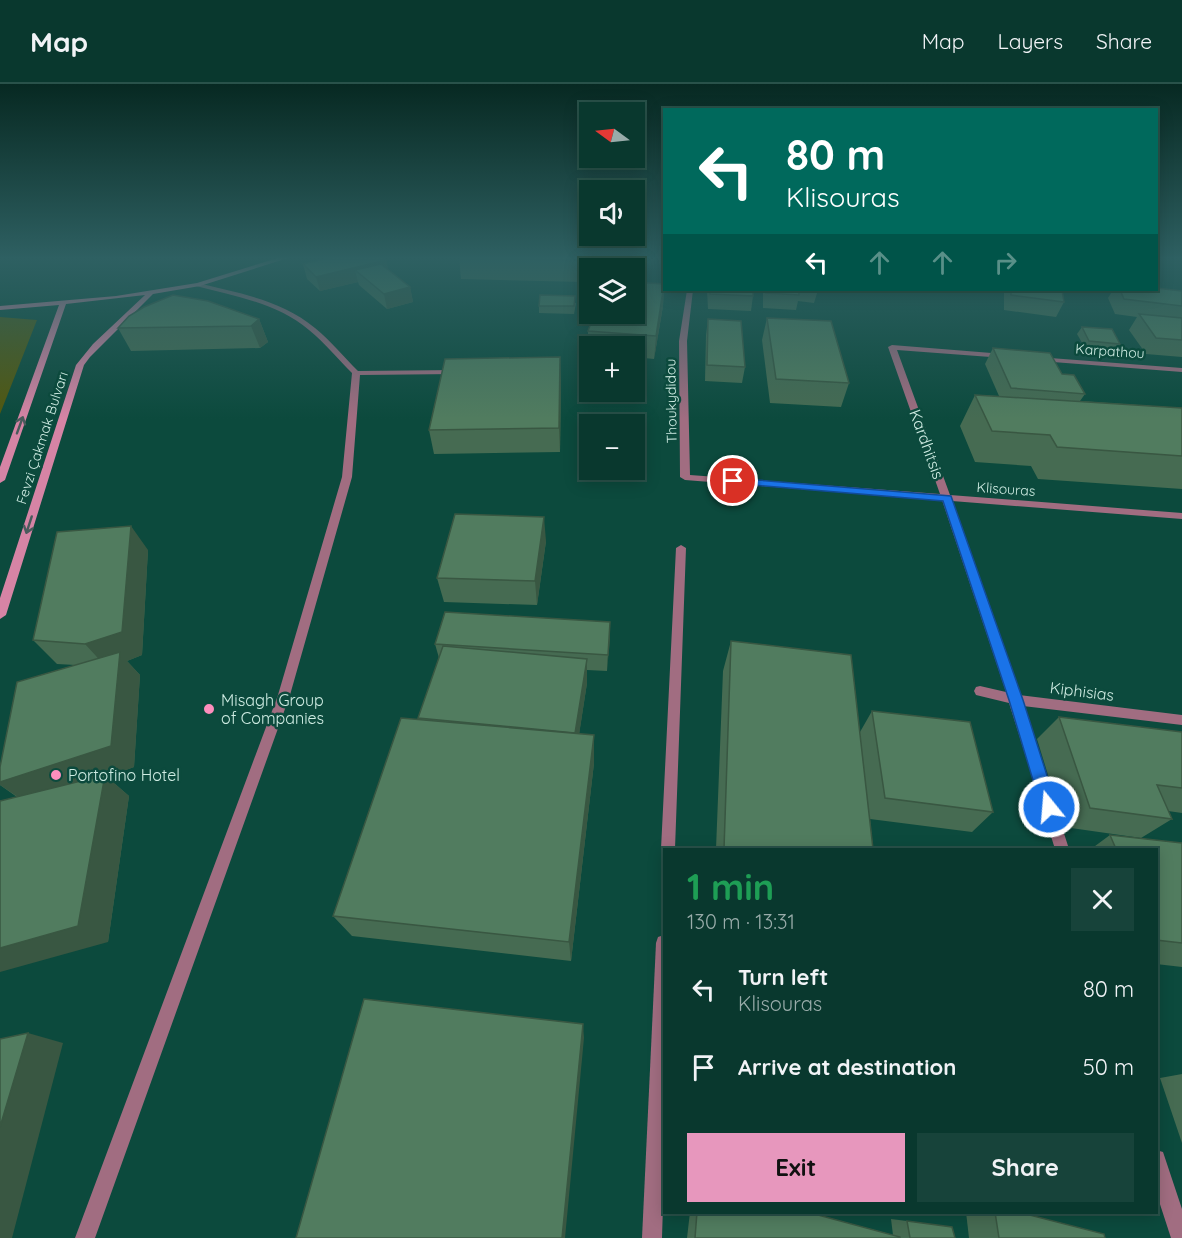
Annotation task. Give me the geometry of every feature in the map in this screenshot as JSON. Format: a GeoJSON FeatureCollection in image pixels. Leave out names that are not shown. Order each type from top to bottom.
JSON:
{"type":"FeatureCollection","features":[{"type":"Feature","properties":{"kind":"main road","name":"Fevzi Çakmak Bulvarı"},"geometry":{"type":"LineString","coordinates":[[0,480],[60,311]]}},
{"type":"Feature","properties":{"kind":"main road","name":"Fevzi Çakmak Bulvarı"},"geometry":{"type":"LineString","coordinates":[[0,615],[80,365],[96,344],[133,311]]}},
{"type":"Feature","properties":{"kind":"street"},"geometry":{"type":"LineString","coordinates":[[282,311],[307,325],[356,373],[460,372]]}},
{"type":"Feature","properties":{"kind":"street","name":"Thoukydidou"},"geometry":{"type":"LineString","coordinates":[[685,477],[684,341],[688,311]]}},
{"type":"Feature","properties":{"kind":"street","name":"Kardhitsis"},"geometry":{"type":"LineString","coordinates":[[1008,356],[892,347],[947,498],[1016,700],[1062,848]]}},
{"type":"Feature","properties":{"kind":"street","name":"Karpathou"},"geometry":{"type":"LineString","coordinates":[[1031,358],[1182,370]]}},
{"type":"Feature","properties":{"kind":"street"},"geometry":{"type":"LineString","coordinates":[[86,1238],[284,695],[347,477],[356,373]]}},
{"type":"Feature","properties":{"kind":"street","name":"Klisouras"},"geometry":{"type":"LineString","coordinates":[[685,477],[1182,516]]}},
{"type":"Feature","properties":{"kind":"street"},"geometry":{"type":"LineString","coordinates":[[668,848],[681,548]]}},
{"type":"Feature","properties":{"kind":"street","name":"Kiphisias"},"geometry":{"type":"LineString","coordinates":[[980,691],[1016,700],[1182,720]]}},
{"type":"Feature","properties":{"kind":"street"},"geometry":{"type":"LineString","coordinates":[[652,1238],[663,968]]}},
{"type":"Feature","properties":{"kind":"street"},"geometry":{"type":"LineString","coordinates":[[1158,1165],[1181,1238]]}},
{"type":"Feature","properties":{"kind":"green space"},"geometry":{"type":"Polygon","coordinates":[[[0,317],[37,320],[0,414],[0,317]]]}},
{"type":"Feature","properties":{"kind":"building"},"geometry":{"type":"Polygon","coordinates":[[[138,311],[236,311],[259,319],[251,326],[118,328],[138,311]]]}},
{"type":"Feature","properties":{"kind":"building"},"geometry":{"type":"Polygon","coordinates":[[[645,311],[660,311],[656,336],[588,331],[590,324],[645,324],[645,311]]]}},
{"type":"Feature","properties":{"kind":"building"},"geometry":{"type":"Polygon","coordinates":[[[1139,314],[1182,318],[1182,340],[1156,338],[1139,314]]]}},
{"type":"Feature","properties":{"kind":"building"},"geometry":{"type":"Polygon","coordinates":[[[767,318],[831,321],[849,383],[776,379],[767,318]]]}},
{"type":"Feature","properties":{"kind":"building"},"geometry":{"type":"Polygon","coordinates":[[[708,319],[741,321],[745,367],[707,365],[708,319]]]}},
{"type":"Feature","properties":{"kind":"building"},"geometry":{"type":"Polygon","coordinates":[[[1082,327],[1112,329],[1120,344],[1089,341],[1082,327]]]}},
{"type":"Feature","properties":{"kind":"building"},"geometry":{"type":"Polygon","coordinates":[[[993,348],[1050,353],[1062,374],[1074,375],[1085,394],[1011,388],[993,348]]]}},
{"type":"Feature","properties":{"kind":"building"},"geometry":{"type":"Polygon","coordinates":[[[560,357],[559,428],[429,430],[445,359],[560,357]]]}},
{"type":"Feature","properties":{"kind":"building"},"geometry":{"type":"Polygon","coordinates":[[[975,395],[1182,408],[1182,456],[1057,447],[1050,435],[992,431],[975,395]]]}},
{"type":"Feature","properties":{"kind":"building"},"geometry":{"type":"Polygon","coordinates":[[[455,514],[544,517],[535,581],[437,578],[455,514]]]}},
{"type":"Feature","properties":{"kind":"building"},"geometry":{"type":"Polygon","coordinates":[[[131,526],[122,632],[85,644],[33,640],[57,532],[131,526]]]}},
{"type":"Feature","properties":{"kind":"building"},"geometry":{"type":"Polygon","coordinates":[[[445,612],[610,622],[608,655],[435,644],[445,612]]]}},
{"type":"Feature","properties":{"kind":"building"},"geometry":{"type":"Polygon","coordinates":[[[731,641],[851,655],[873,848],[724,848],[731,641]]]}},
{"type":"Feature","properties":{"kind":"building"},"geometry":{"type":"Polygon","coordinates":[[[443,646],[587,659],[575,733],[418,718],[443,646]]]}},
{"type":"Feature","properties":{"kind":"building"},"geometry":{"type":"Polygon","coordinates":[[[120,652],[111,746],[0,782],[0,767],[17,682],[120,652]]]}},
{"type":"Feature","properties":{"kind":"building"},"geometry":{"type":"Polygon","coordinates":[[[872,711],[970,722],[993,812],[885,798],[872,711]]]}},
{"type":"Feature","properties":{"kind":"building"},"geometry":{"type":"Polygon","coordinates":[[[1059,717],[1182,732],[1182,788],[1157,785],[1172,819],[1090,808],[1059,717]]]}},
{"type":"Feature","properties":{"kind":"building"},"geometry":{"type":"Polygon","coordinates":[[[401,718],[594,735],[569,942],[333,916],[401,718]]]}},
{"type":"Feature","properties":{"kind":"building"},"geometry":{"type":"Polygon","coordinates":[[[105,775],[78,926],[0,948],[0,801],[105,775]]]}},
{"type":"Feature","properties":{"kind":"building"},"geometry":{"type":"Polygon","coordinates":[[[1110,835],[1182,843],[1182,943],[1158,940],[1158,848],[1116,848],[1110,835]]]}},
{"type":"Feature","properties":{"kind":"building"},"geometry":{"type":"Polygon","coordinates":[[[364,999],[583,1024],[562,1238],[296,1238],[364,999]]]}},
{"type":"Feature","properties":{"kind":"building"},"geometry":{"type":"Polygon","coordinates":[[[28,1033],[0,1127],[0,1039],[28,1033]]]}},
{"type":"Feature","properties":{"kind":"building"},"geometry":{"type":"Polygon","coordinates":[[[697,1214],[814,1214],[900,1237],[900,1238],[695,1238],[697,1214]]]}},
{"type":"Feature","properties":{"kind":"building"},"geometry":{"type":"Polygon","coordinates":[[[995,1214],[1026,1214],[1104,1234],[1105,1238],[999,1238],[995,1214]]]}},
{"type":"Feature","properties":{"kind":"building"},"geometry":{"type":"Polygon","coordinates":[[[907,1221],[952,1227],[955,1238],[910,1238],[907,1221]]]}},
{"type":"Feature","properties":{"kind":"place","name":"Misagh Group of Companies"},"geometry":{"type":"Point","coordinates":[209,709]}},
{"type":"Feature","properties":{"kind":"place","name":"Portofino Hotel"},"geometry":{"type":"Point","coordinates":[56,775]}},
{"type":"Feature","properties":{"kind":"route"},"geometry":{"type":"LineString","coordinates":[[733,481],[947,498],[1016,700],[1049,807]]}}]}
